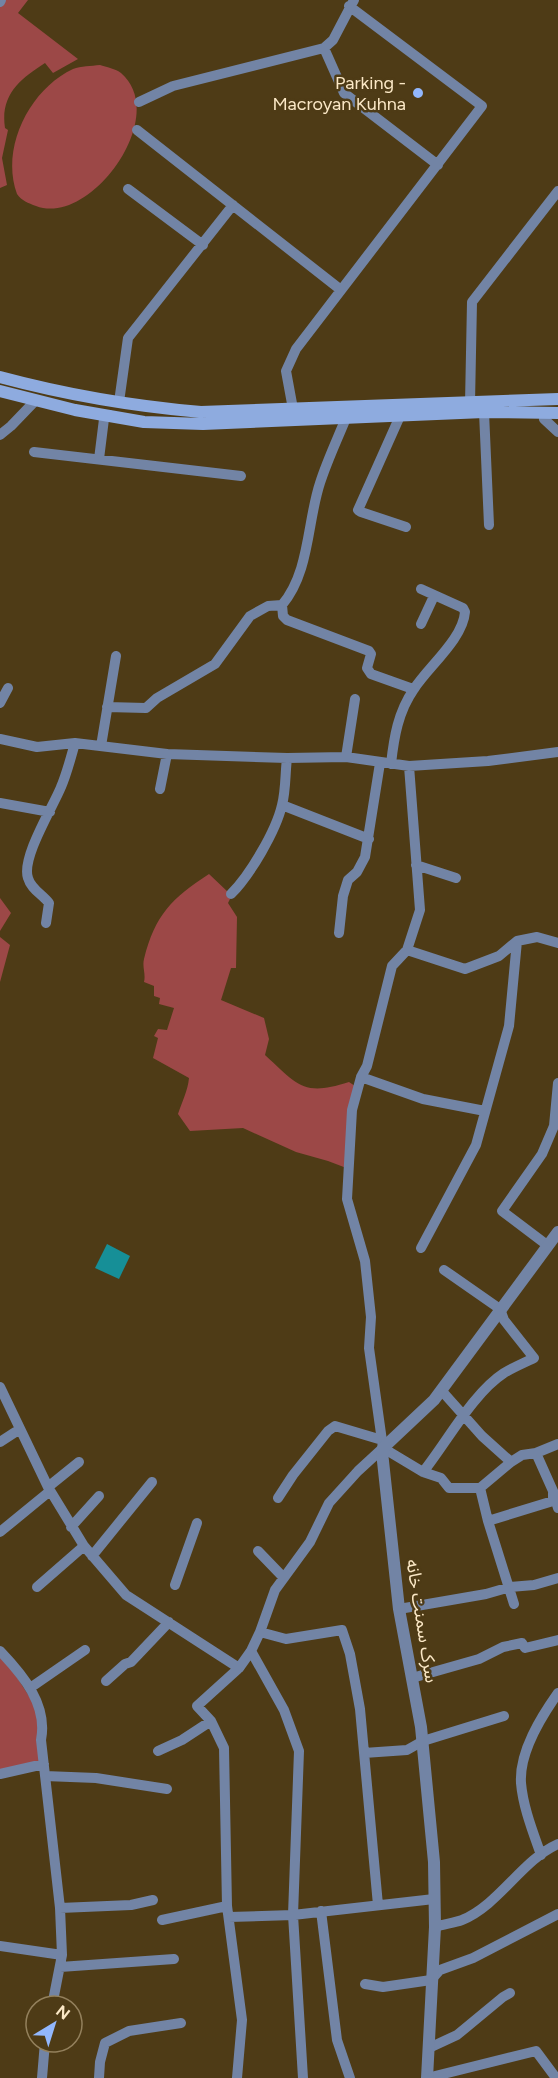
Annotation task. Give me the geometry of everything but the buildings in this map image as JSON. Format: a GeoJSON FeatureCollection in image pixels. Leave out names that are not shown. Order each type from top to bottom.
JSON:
{"type":"FeatureCollection","features":[{"type":"Feature","properties":{"kind":"main road"},"geometry":{"type":"LineString","coordinates":[[0,377],[48,389],[145,407],[201,412],[293,409],[400,416],[484,412],[552,413]]}},
{"type":"Feature","properties":{"kind":"main road"},"geometry":{"type":"LineString","coordinates":[[0,391],[75,410],[144,422],[203,424],[470,403],[558,399]]}},
{"type":"Feature","properties":{"kind":"street"},"geometry":{"type":"LineString","coordinates":[[139,102],[173,86],[324,48],[333,40],[351,3],[482,106],[296,349],[286,371],[293,409]]}},
{"type":"Feature","properties":{"kind":"street"},"geometry":{"type":"LineString","coordinates":[[324,48],[344,93],[438,165]]}},
{"type":"Feature","properties":{"kind":"street"},"geometry":{"type":"LineString","coordinates":[[137,130],[341,290]]}},
{"type":"Feature","properties":{"kind":"street"},"geometry":{"type":"LineString","coordinates":[[128,189],[203,245]]}},
{"type":"Feature","properties":{"kind":"street"},"geometry":{"type":"LineString","coordinates":[[470,403],[472,302],[558,191]]}},
{"type":"Feature","properties":{"kind":"street"},"geometry":{"type":"LineString","coordinates":[[119,402],[128,338],[233,205]]}},
{"type":"Feature","properties":{"kind":"street"},"geometry":{"type":"LineString","coordinates":[[0,435],[36,400]]}},
{"type":"Feature","properties":{"kind":"street"},"geometry":{"type":"LineString","coordinates":[[484,412],[489,525]]}},
{"type":"Feature","properties":{"kind":"street"},"geometry":{"type":"LineString","coordinates":[[107,707],[146,708],[157,698],[215,664],[250,616],[268,606],[282,605],[289,597],[301,570],[319,484],[346,413]]}},
{"type":"Feature","properties":{"kind":"street"},"geometry":{"type":"LineString","coordinates":[[552,413],[544,419],[558,432]]}},
{"type":"Feature","properties":{"kind":"street"},"geometry":{"type":"LineString","coordinates":[[99,459],[104,419],[109,415]]}},
{"type":"Feature","properties":{"kind":"street"},"geometry":{"type":"LineString","coordinates":[[400,416],[358,510],[406,527]]}},
{"type":"Feature","properties":{"kind":"street"},"geometry":{"type":"LineString","coordinates":[[34,452],[241,476]]}},
{"type":"Feature","properties":{"kind":"street"},"geometry":{"type":"LineString","coordinates":[[339,933],[343,896],[348,879],[357,872],[361,864],[369,839],[398,720],[413,689],[454,638],[465,616],[463,608],[421,589]]}},
{"type":"Feature","properties":{"kind":"street"},"geometry":{"type":"LineString","coordinates":[[421,624],[434,596]]}},
{"type":"Feature","properties":{"kind":"street"},"geometry":{"type":"LineString","coordinates":[[282,605],[283,616],[287,620],[369,651],[371,654],[367,668],[371,674],[413,689]]}},
{"type":"Feature","properties":{"kind":"street"},"geometry":{"type":"LineString","coordinates":[[101,746],[116,656]]}},
{"type":"Feature","properties":{"kind":"street"},"geometry":{"type":"LineString","coordinates":[[0,703],[9,688]]}},
{"type":"Feature","properties":{"kind":"street"},"geometry":{"type":"LineString","coordinates":[[346,757],[355,699]]}},
{"type":"Feature","properties":{"kind":"street"},"geometry":{"type":"LineString","coordinates":[[0,739],[36,747],[75,742],[166,754],[287,758],[346,757],[409,766],[488,761],[558,752]]}},
{"type":"Feature","properties":{"kind":"street"},"geometry":{"type":"LineString","coordinates":[[46,923],[49,903],[32,886],[27,877],[27,867],[35,841],[62,785],[75,742]]}},
{"type":"Feature","properties":{"kind":"street"},"geometry":{"type":"LineString","coordinates":[[160,789],[166,754]]}},
{"type":"Feature","properties":{"kind":"street"},"geometry":{"type":"LineString","coordinates":[[231,894],[243,882],[275,825],[282,805],[287,758]]}},
{"type":"Feature","properties":{"kind":"street"},"geometry":{"type":"LineString","coordinates":[[383,1444],[369,1348],[371,1317],[365,1260],[347,1199],[352,1110],[361,1077],[367,1066],[392,966],[407,950],[420,910],[409,766]]}},
{"type":"Feature","properties":{"kind":"street"},"geometry":{"type":"LineString","coordinates":[[0,803],[50,812]]}},
{"type":"Feature","properties":{"kind":"street"},"geometry":{"type":"LineString","coordinates":[[282,805],[369,839]]}},
{"type":"Feature","properties":{"kind":"street"},"geometry":{"type":"LineString","coordinates":[[416,865],[456,878]]}},
{"type":"Feature","properties":{"kind":"street"},"geometry":{"type":"LineString","coordinates":[[407,950],[465,969],[499,956],[517,941],[537,938],[558,943]]}},
{"type":"Feature","properties":{"kind":"street"},"geometry":{"type":"LineString","coordinates":[[421,1248],[476,1145],[509,1026],[517,941]]}},
{"type":"Feature","properties":{"kind":"street"},"geometry":{"type":"LineString","coordinates":[[361,1077],[423,1099],[485,1111]]}},
{"type":"Feature","properties":{"kind":"street"},"geometry":{"type":"LineString","coordinates":[[548,1245],[502,1211],[542,1154],[555,1126],[558,1083]]}},
{"type":"Feature","properties":{"kind":"street"},"geometry":{"type":"LineString","coordinates":[[237,2078],[242,2020],[228,1912],[224,1748],[211,1721],[197,1706],[239,1668],[251,1651],[275,1590],[310,1542],[329,1503],[383,1444],[434,1400],[558,1232]]}},
{"type":"Feature","properties":{"kind":"street"},"geometry":{"type":"LineString","coordinates":[[423,1472],[475,1401],[503,1374],[534,1358],[504,1320],[500,1309],[444,1270]]}},
{"type":"Feature","properties":{"kind":"street"},"geometry":{"type":"LineString","coordinates":[[0,1387],[49,1489],[71,1527],[92,1556],[126,1595],[239,1668]]}},
{"type":"Feature","properties":{"kind":"street"},"geometry":{"type":"LineString","coordinates":[[441,1390],[483,1436],[511,1461]]}},
{"type":"Feature","properties":{"kind":"street"},"geometry":{"type":"LineString","coordinates":[[278,1498],[293,1475],[328,1431],[335,1426],[383,1444],[423,1472],[441,1478],[449,1488],[480,1488],[511,1461],[522,1455],[536,1453],[558,1444]]}},
{"type":"Feature","properties":{"kind":"street"},"geometry":{"type":"LineString","coordinates":[[0,1442],[20,1429]]}},
{"type":"Feature","properties":{"kind":"street","name":"سرک سمنت خانه"},"geometry":{"type":"LineString","coordinates":[[383,1444],[399,1609],[423,1741],[434,1862],[435,1927],[427,2078]]}},
{"type":"Feature","properties":{"kind":"street"},"geometry":{"type":"LineString","coordinates":[[536,1453],[558,1508]]}},
{"type":"Feature","properties":{"kind":"street"},"geometry":{"type":"LineString","coordinates":[[0,1532],[79,1462]]}},
{"type":"Feature","properties":{"kind":"street"},"geometry":{"type":"LineString","coordinates":[[92,1556],[152,1482]]}},
{"type":"Feature","properties":{"kind":"street"},"geometry":{"type":"LineString","coordinates":[[480,1488],[514,1604]]}},
{"type":"Feature","properties":{"kind":"street"},"geometry":{"type":"LineString","coordinates":[[488,1521],[553,1501],[553,1491]]}},
{"type":"Feature","properties":{"kind":"street"},"geometry":{"type":"LineString","coordinates":[[71,1527],[99,1496]]}},
{"type":"Feature","properties":{"kind":"street"},"geometry":{"type":"LineString","coordinates":[[175,1584],[197,1523]]}},
{"type":"Feature","properties":{"kind":"street"},"geometry":{"type":"LineString","coordinates":[[37,1587],[84,1546]]}},
{"type":"Feature","properties":{"kind":"street"},"geometry":{"type":"LineString","coordinates":[[258,1551],[284,1578]]}},
{"type":"Feature","properties":{"kind":"street"},"geometry":{"type":"LineString","coordinates":[[399,1609],[486,1594],[510,1587],[534,1585],[558,1578]]}},
{"type":"Feature","properties":{"kind":"street"},"geometry":{"type":"LineString","coordinates":[[106,1681],[125,1664],[131,1662],[169,1622]]}},
{"type":"Feature","properties":{"kind":"street"},"geometry":{"type":"LineString","coordinates":[[260,1632],[286,1640],[342,1630],[350,1654],[356,1687],[378,1905]]}},
{"type":"Feature","properties":{"kind":"street"},"geometry":{"type":"LineString","coordinates":[[412,1678],[479,1659],[503,1647],[522,1643],[525,1648],[558,1640]]}},
{"type":"Feature","properties":{"kind":"street"},"geometry":{"type":"LineString","coordinates":[[30,1688],[85,1650]]}},
{"type":"Feature","properties":{"kind":"street"},"geometry":{"type":"LineString","coordinates":[[0,1651],[20,1672],[43,1718],[41,1740],[60,1908],[62,1954],[54,1994]]}},
{"type":"Feature","properties":{"kind":"street"},"geometry":{"type":"LineString","coordinates":[[251,1651],[284,1710],[299,1751],[293,1915],[303,2078]]}},
{"type":"Feature","properties":{"kind":"street"},"geometry":{"type":"LineString","coordinates":[[540,1855],[520,1780],[530,1743],[540,1720],[558,1693]]}},
{"type":"Feature","properties":{"kind":"street"},"geometry":{"type":"LineString","coordinates":[[364,1753],[406,1750],[423,1741],[504,1716]]}},
{"type":"Feature","properties":{"kind":"street"},"geometry":{"type":"LineString","coordinates":[[158,1751],[182,1740],[211,1721]]}},
{"type":"Feature","properties":{"kind":"street"},"geometry":{"type":"LineString","coordinates":[[0,1774],[44,1764]]}},
{"type":"Feature","properties":{"kind":"street"},"geometry":{"type":"LineString","coordinates":[[45,1776],[105,1779],[167,1789]]}},
{"type":"Feature","properties":{"kind":"street"},"geometry":{"type":"LineString","coordinates":[[435,1927],[464,1920],[540,1855],[558,1844]]}},
{"type":"Feature","properties":{"kind":"street"},"geometry":{"type":"LineString","coordinates":[[162,1920],[228,1912],[293,1915],[434,1899]]}},
{"type":"Feature","properties":{"kind":"street"},"geometry":{"type":"LineString","coordinates":[[60,1908],[131,1905],[153,1900]]}},
{"type":"Feature","properties":{"kind":"street"},"geometry":{"type":"LineString","coordinates":[[321,1911],[337,2040],[350,2078]]}},
{"type":"Feature","properties":{"kind":"street"},"geometry":{"type":"LineString","coordinates":[[365,1984],[383,1987],[431,1980],[440,1970],[473,1958],[558,1914]]}},
{"type":"Feature","properties":{"kind":"street"},"geometry":{"type":"LineString","coordinates":[[0,1946],[62,1954]]}},
{"type":"Feature","properties":{"kind":"street"},"geometry":{"type":"LineString","coordinates":[[60,1967],[174,1959]]}},
{"type":"Feature","properties":{"kind":"street"},"geometry":{"type":"LineString","coordinates":[[429,2048],[457,2035],[510,1993]]}},
{"type":"Feature","properties":{"kind":"street"},"geometry":{"type":"LineString","coordinates":[[99,2078],[105,2043],[129,2031],[181,2023]]}},
{"type":"Feature","properties":{"kind":"street"},"geometry":{"type":"LineString","coordinates":[[427,2078],[536,2051],[556,2078]]}},
{"type":"Feature","properties":{"kind":"street"},"geometry":{"type":"LineString","coordinates":[[42,2078],[44,2054]]}},
{"type":"Feature","properties":{"kind":"shaded area"},"geometry":{"type":"Polygon","coordinates":[[[0,0],[28,0],[18,13],[78,59],[53,73],[45,63],[20,82],[9,97],[4,116],[5,128],[8,130],[2,158],[7,185],[0,188],[0,0]]]}},
{"type":"Feature","properties":{"kind":"shaded area"},"geometry":{"type":"Polygon","coordinates":[[[100,65],[121,73],[134,92],[136,115],[130,140],[118,164],[100,184],[79,200],[57,208],[36,206],[25,202],[17,194],[13,176],[16,140],[22,122],[44,90],[58,78],[76,68],[100,65]]]}},
{"type":"Feature","properties":{"kind":"shaded area"},"geometry":{"type":"Polygon","coordinates":[[[209,874],[229,893],[228,903],[237,917],[236,968],[231,968],[221,1000],[264,1018],[269,1039],[265,1055],[294,1081],[311,1088],[349,1082],[358,1088],[349,1169],[296,1152],[243,1128],[190,1131],[178,1114],[189,1078],[153,1058],[158,1038],[154,1036],[158,1029],[167,1030],[174,1008],[159,1004],[160,998],[154,996],[154,986],[144,982],[144,962],[148,944],[167,909],[185,891],[209,874]]]}},
{"type":"Feature","properties":{"kind":"shaded area"},"geometry":{"type":"Polygon","coordinates":[[[0,898],[11,913],[0,931],[0,898]]]}},
{"type":"Feature","properties":{"kind":"shaded area"},"geometry":{"type":"Polygon","coordinates":[[[0,937],[10,945],[0,982],[0,937]]]}},
{"type":"Feature","properties":{"kind":"shaded area"},"geometry":{"type":"Polygon","coordinates":[[[0,1651],[43,1718],[44,1764],[0,1774],[0,1651]]]}},
{"type":"Feature","properties":{"kind":"water"},"geometry":{"type":"Polygon","coordinates":[[[107,1244],[130,1256],[119,1279],[95,1268],[107,1244]]]}},
{"type":"Feature","properties":{"kind":"place","name":"Parking - Macroyan Kuhna"},"geometry":{"type":"Point","coordinates":[418,93]}}]}
